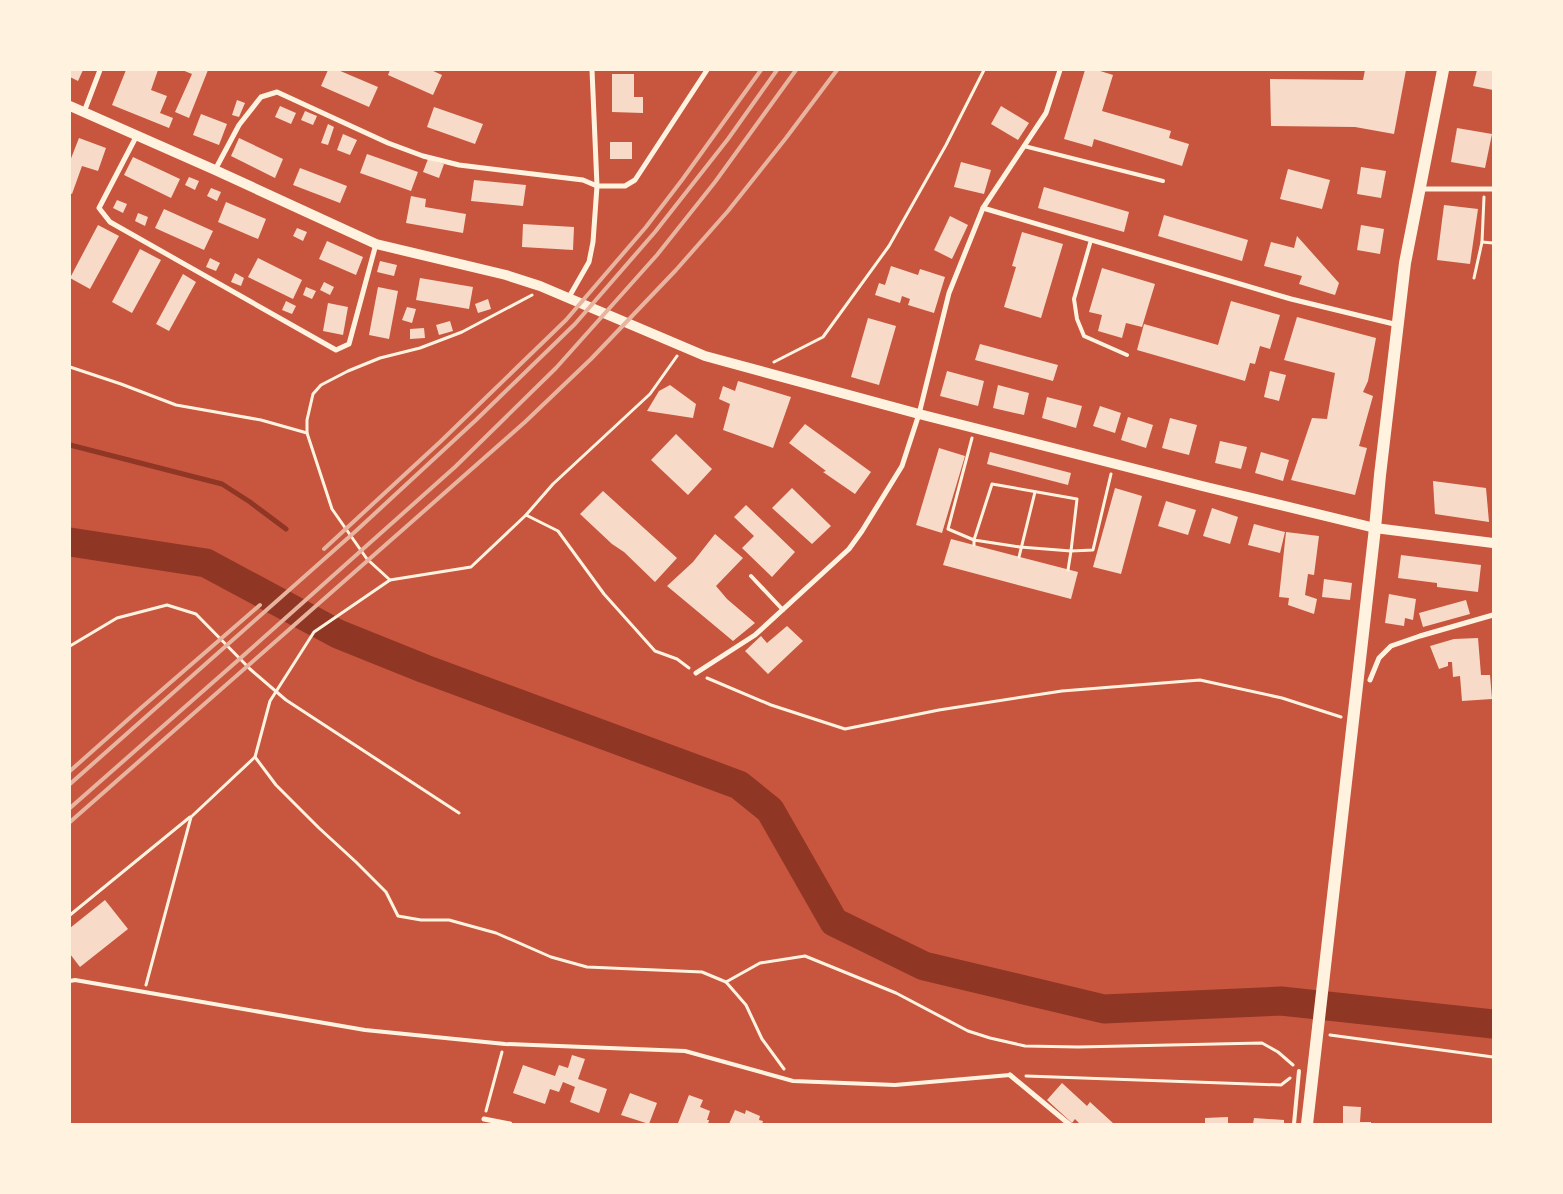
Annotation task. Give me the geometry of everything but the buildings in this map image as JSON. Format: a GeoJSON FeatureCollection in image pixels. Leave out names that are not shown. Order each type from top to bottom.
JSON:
{"type":"FeatureCollection","features":[{"type":"Feature","properties":{"kind":"main road"},"geometry":{"type":"LineString","coordinates":[[1307,1124],[1380,475],[1406,263],[1443,70]]}},
{"type":"Feature","properties":{"kind":"main road"},"geometry":{"type":"LineString","coordinates":[[70,106],[376,244],[506,275],[540,286],[712,358],[919,414],[1375,528],[1493,543]]}},
{"type":"Feature","properties":{"kind":"street"},"geometry":{"type":"LineString","coordinates":[[84,113],[100,70]]}},
{"type":"Feature","properties":{"kind":"street"},"geometry":{"type":"LineString","coordinates":[[568,297],[589,262],[593,242],[597,186],[592,70]]}},
{"type":"Feature","properties":{"kind":"street"},"geometry":{"type":"LineString","coordinates":[[215,170],[239,125],[261,97],[277,92],[388,143],[423,156],[459,165],[583,180],[597,186],[625,186],[635,180],[707,70]]}},
{"type":"Feature","properties":{"kind":"street"},"geometry":{"type":"LineString","coordinates":[[696,673],[755,635],[849,549],[902,466],[919,414],[949,293],[983,208],[1046,113],[1060,70]]}},
{"type":"Feature","properties":{"kind":"street"},"geometry":{"type":"LineString","coordinates":[[136,137],[100,208],[110,222],[336,350],[349,344],[376,244]]}},
{"type":"Feature","properties":{"kind":"street"},"geometry":{"type":"LineString","coordinates":[[1420,189],[1493,189]]}},
{"type":"Feature","properties":{"kind":"street"},"geometry":{"type":"LineString","coordinates":[[983,208],[1291,299],[1398,325]]}},
{"type":"Feature","properties":{"kind":"street"},"geometry":{"type":"LineString","coordinates":[[1370,680],[1379,658],[1391,646],[1493,616]]}},
{"type":"Feature","properties":{"kind":"street"},"geometry":{"type":"LineString","coordinates":[[1010,1075],[1068,1124]]}},
{"type":"Feature","properties":{"kind":"street"},"geometry":{"type":"LineString","coordinates":[[484,1119],[510,1124]]}},
{"type":"Feature","properties":{"kind":"lane"},"geometry":{"type":"LineString","coordinates":[[1024,146],[1163,181]]}},
{"type":"Feature","properties":{"kind":"lane"},"geometry":{"type":"LineString","coordinates":[[1091,240],[1074,299],[1077,319],[1084,336],[1127,355]]}},
{"type":"Feature","properties":{"kind":"lane"},"geometry":{"type":"LineString","coordinates":[[751,576],[783,610]]}},
{"type":"Feature","properties":{"kind":"lane"},"geometry":{"type":"LineString","coordinates":[[70,981],[75,980],[365,1030],[504,1044],[685,1051],[793,1081],[895,1085],[1010,1075]]}},
{"type":"Feature","properties":{"kind":"lane"},"geometry":{"type":"LineString","coordinates":[[1294,1124],[1299,1071]]}},
{"type":"Feature","properties":{"kind":"path"},"geometry":{"type":"LineString","coordinates":[[759,370],[823,336],[889,246],[946,145],[984,70]]}},
{"type":"Feature","properties":{"kind":"path"},"geometry":{"type":"LineString","coordinates":[[1474,278],[1482,242],[1484,189]]}},
{"type":"Feature","properties":{"kind":"path"},"geometry":{"type":"LineString","coordinates":[[1482,242],[1493,243]]}},
{"type":"Feature","properties":{"kind":"path"},"geometry":{"type":"LineString","coordinates":[[390,580],[367,559],[332,509],[307,433],[307,420],[313,394],[321,385],[348,370],[380,358],[420,348],[462,332],[530,297],[540,286]]}},
{"type":"Feature","properties":{"kind":"path"},"geometry":{"type":"LineString","coordinates":[[70,915],[191,817],[255,756],[270,701],[314,632],[390,580],[471,567],[526,515],[554,484],[650,394],[670,368],[682,347]]}},
{"type":"Feature","properties":{"kind":"path"},"geometry":{"type":"LineString","coordinates":[[70,367],[176,405],[261,420],[307,433]]}},
{"type":"Feature","properties":{"kind":"path"},"geometry":{"type":"LineString","coordinates":[[974,428],[948,529],[974,540],[1020,547],[1071,551],[1093,550],[1113,463]]}},
{"type":"Feature","properties":{"kind":"path"},"geometry":{"type":"LineString","coordinates":[[974,545],[992,484],[1077,499],[1068,570]]}},
{"type":"Feature","properties":{"kind":"path"},"geometry":{"type":"LineString","coordinates":[[1019,557],[1035,492]]}},
{"type":"Feature","properties":{"kind":"path"},"geometry":{"type":"LineString","coordinates":[[526,515],[558,531],[604,594],[655,651],[677,659],[696,673],[771,705],[844,729],[940,710],[1062,691],[1200,680],[1282,698],[1343,718]]}},
{"type":"Feature","properties":{"kind":"path"},"geometry":{"type":"LineString","coordinates":[[70,646],[117,618],[167,605],[196,614],[250,669],[286,700],[459,813]]}},
{"type":"Feature","properties":{"kind":"path"},"geometry":{"type":"LineString","coordinates":[[255,756],[276,785],[386,892],[398,916],[421,920],[449,920],[496,933],[551,957],[587,966],[702,972],[726,982],[746,1005],[762,1039],[793,1081]]}},
{"type":"Feature","properties":{"kind":"path"},"geometry":{"type":"LineString","coordinates":[[144,992],[191,817]]}},
{"type":"Feature","properties":{"kind":"path"},"geometry":{"type":"LineString","coordinates":[[726,982],[760,962],[805,956],[896,993],[968,1031],[990,1038],[1025,1046],[1078,1047],[1262,1043],[1278,1052],[1299,1071],[1281,1085],[1010,1075]]}},
{"type":"Feature","properties":{"kind":"path"},"geometry":{"type":"LineString","coordinates":[[1321,1033],[1493,1057]]}},
{"type":"Feature","properties":{"kind":"path"},"geometry":{"type":"LineString","coordinates":[[484,1119],[504,1044]]}},
{"type":"Feature","properties":{"kind":"waterway"},"geometry":{"type":"LineString","coordinates":[[70,445],[222,484],[286,529]]}},
{"type":"Feature","properties":{"kind":"waterway"},"geometry":{"type":"LineString","coordinates":[[70,542],[206,563],[338,634],[425,669],[739,785],[770,810],[834,922],[924,966],[1104,1009],[1281,1001],[1493,1024]]}},
{"type":"Feature","properties":{"kind":"railway"},"geometry":{"type":"LineString","coordinates":[[324,549],[440,442],[566,320],[646,227],[761,70]]}},
{"type":"Feature","properties":{"kind":"railway"},"geometry":{"type":"LineString","coordinates":[[70,784],[357,530],[476,420],[575,324],[655,232],[728,139],[777,70]]}},
{"type":"Feature","properties":{"kind":"railway"},"geometry":{"type":"LineString","coordinates":[[70,808],[455,467],[556,368],[657,255],[715,182],[796,70]]}},
{"type":"Feature","properties":{"kind":"railway"},"geometry":{"type":"LineString","coordinates":[[70,822],[525,422],[591,359],[676,270],[728,211],[837,70]]}},
{"type":"Feature","properties":{"kind":"railway"},"geometry":{"type":"LineString","coordinates":[[70,771],[260,605]]}}]}
